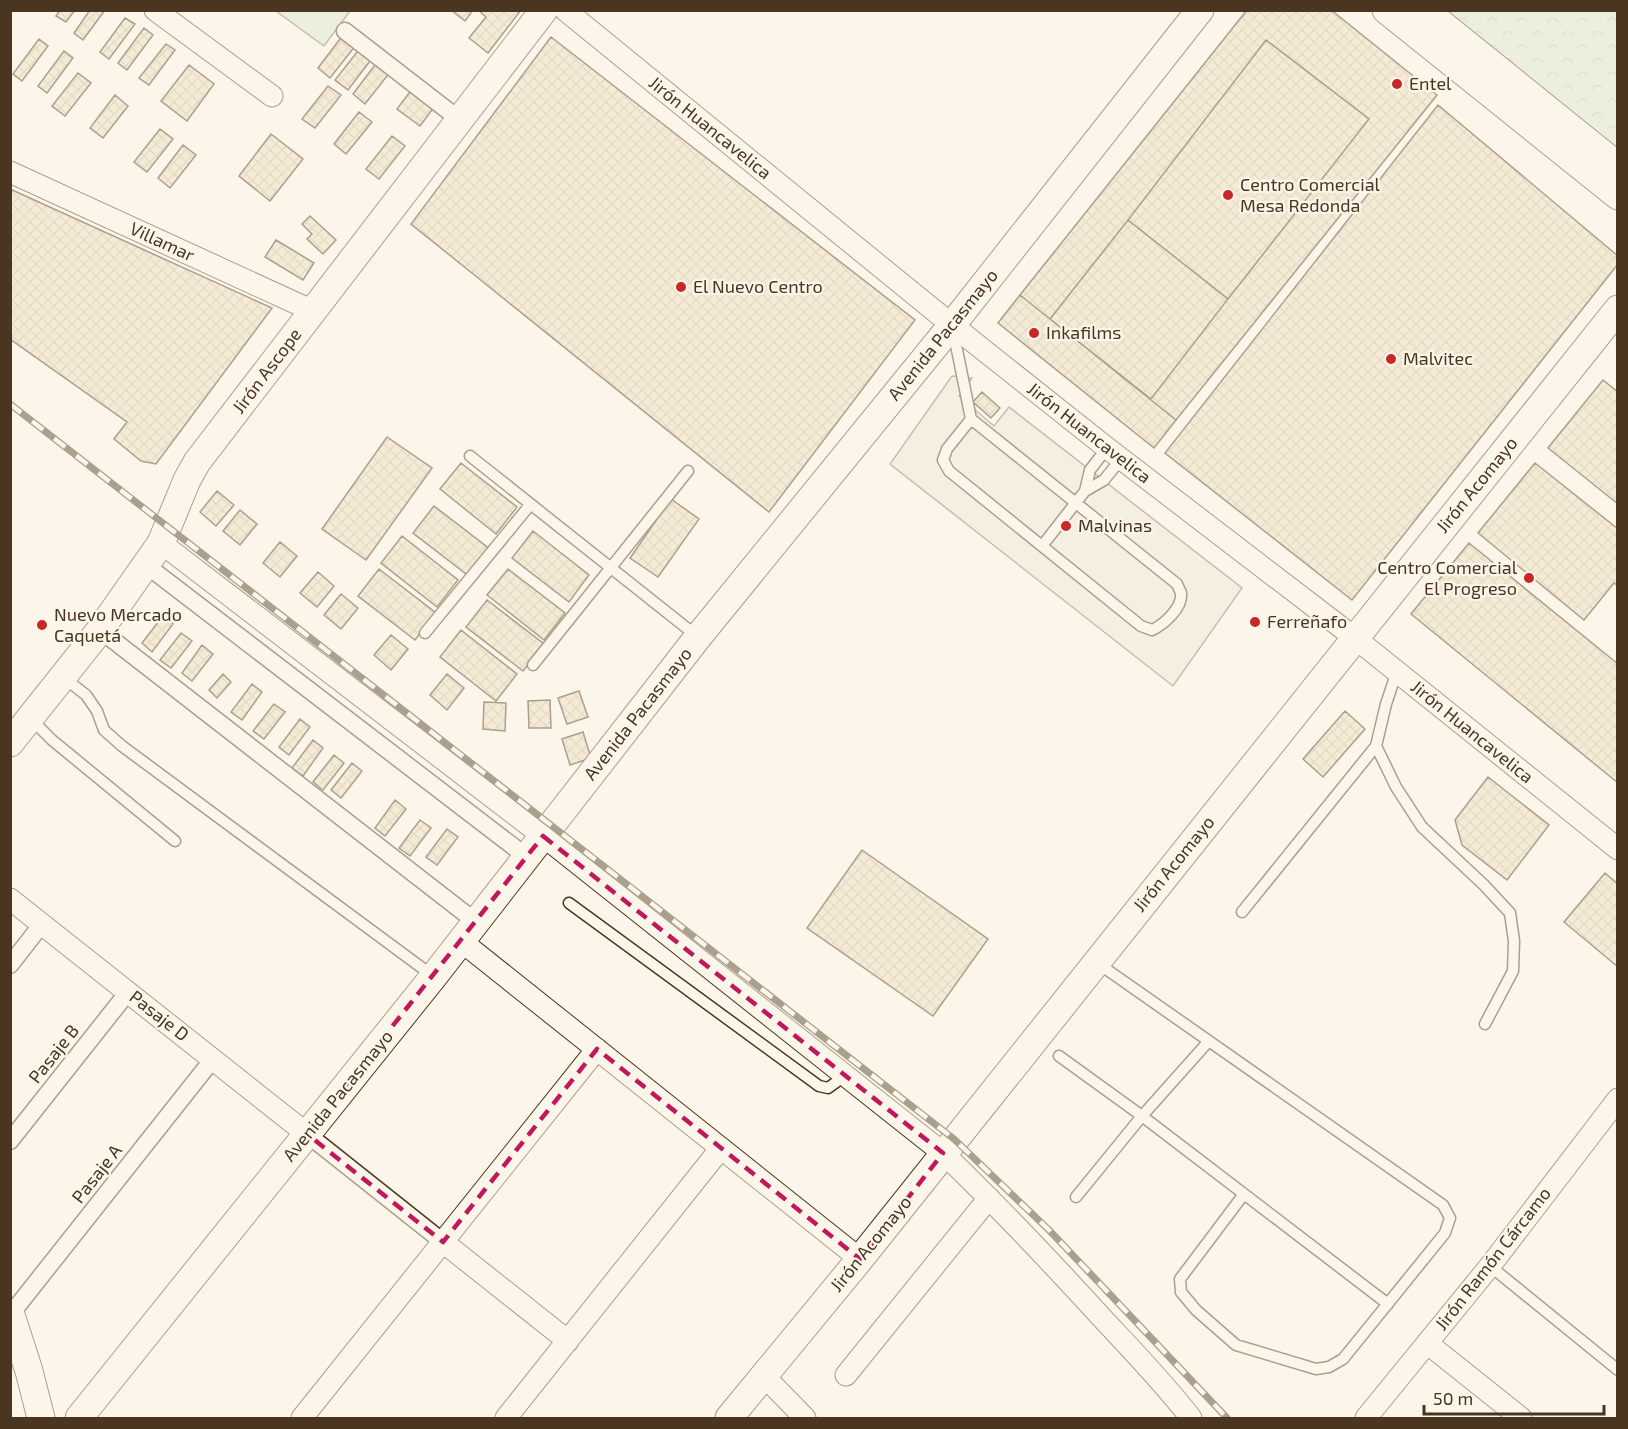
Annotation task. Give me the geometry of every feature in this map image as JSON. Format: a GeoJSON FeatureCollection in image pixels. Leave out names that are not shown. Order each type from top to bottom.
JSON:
{"type":"FeatureCollection","features":[{"type":"Feature","properties":{"kind":"main road"},"geometry":{"type":"LineString","coordinates":[[1422,10],[1617,168]]}},
{"type":"Feature","properties":{"kind":"street"},"geometry":{"type":"LineString","coordinates":[[155,10],[272,96]]}},
{"type":"Feature","properties":{"kind":"street","name":"Jirón Ascope"},"geometry":{"type":"LineString","coordinates":[[10,743],[100,630],[161,543],[187,480],[197,462],[544,10]]}},
{"type":"Feature","properties":{"kind":"street","name":"Jirón Huancavelica"},"geometry":{"type":"LineString","coordinates":[[565,10],[952,325],[1114,454],[1397,671],[1617,849]]}},
{"type":"Feature","properties":{"kind":"street","name":"Avenida Pacasmayo"},"geometry":{"type":"LineString","coordinates":[[79,1419],[469,932],[698,637],[952,325],[1200,10]]}},
{"type":"Feature","properties":{"kind":"street"},"geometry":{"type":"LineString","coordinates":[[1386,10],[1617,196]]}},
{"type":"Feature","properties":{"kind":"street"},"geometry":{"type":"LineString","coordinates":[[345,31],[460,120]]}},
{"type":"Feature","properties":{"kind":"street","name":"Villamar"},"geometry":{"type":"LineString","coordinates":[[10,172],[313,311]]}},
{"type":"Feature","properties":{"kind":"street","name":"Jirón Acomayo"},"geometry":{"type":"LineString","coordinates":[[729,1419],[860,1259],[1617,309]]}},
{"type":"Feature","properties":{"kind":"street"},"geometry":{"type":"LineString","coordinates":[[161,543],[535,847]]}},
{"type":"Feature","properties":{"kind":"street"},"geometry":{"type":"LineString","coordinates":[[146,565],[846,1076],[943,1153],[989,1198],[1165,1386],[1191,1419]]}},
{"type":"Feature","properties":{"kind":"street"},"geometry":{"type":"LineString","coordinates":[[100,630],[469,932],[597,1049],[860,1259]]}},
{"type":"Feature","properties":{"kind":"street","name":"Pasaje D"},"geometry":{"type":"LineString","coordinates":[[10,899],[307,1134]]}},
{"type":"Feature","properties":{"kind":"street"},"geometry":{"type":"LineString","coordinates":[[10,965],[42,924]]}},
{"type":"Feature","properties":{"kind":"street","name":"Pasaje B"},"geometry":{"type":"LineString","coordinates":[[10,1141],[128,992]]}},
{"type":"Feature","properties":{"kind":"street"},"geometry":{"type":"LineString","coordinates":[[302,1419],[597,1049]]}},
{"type":"Feature","properties":{"kind":"street","name":"Pasaje A"},"geometry":{"type":"LineString","coordinates":[[11,1313],[213,1059]]}},
{"type":"Feature","properties":{"kind":"street","name":"Jirón Ramón Cárcamo"},"geometry":{"type":"LineString","coordinates":[[1366,1419],[1490,1266],[1617,1099]]}},
{"type":"Feature","properties":{"kind":"street"},"geometry":{"type":"LineString","coordinates":[[307,1134],[568,1341]]}},
{"type":"Feature","properties":{"kind":"street"},"geometry":{"type":"LineString","coordinates":[[506,1419],[721,1148]]}},
{"type":"Feature","properties":{"kind":"street"},"geometry":{"type":"LineString","coordinates":[[846,1375],[989,1198]]}},
{"type":"Feature","properties":{"kind":"street"},"geometry":{"type":"LineString","coordinates":[[11,1313],[41,1419]]}},
{"type":"Feature","properties":{"kind":"street"},"geometry":{"type":"LineString","coordinates":[[1427,1343],[1521,1419]]}},
{"type":"Feature","properties":{"kind":"street"},"geometry":{"type":"LineString","coordinates":[[763,1375],[805,1419]]}},
{"type":"Feature","properties":{"kind":"lane"},"geometry":{"type":"LineString","coordinates":[[952,325],[971,419],[1177,584],[1181,594],[1179,603],[1162,625],[1152,630],[1141,626],[950,471],[944,460],[947,449],[971,419]]}},
{"type":"Feature","properties":{"kind":"lane"},"geometry":{"type":"LineString","coordinates":[[1042,546],[1085,491],[1104,480],[1114,454]]}},
{"type":"Feature","properties":{"kind":"lane"},"geometry":{"type":"LineString","coordinates":[[1085,491],[1090,470],[1114,454]]}},
{"type":"Feature","properties":{"kind":"lane"},"geometry":{"type":"LineString","coordinates":[[470,456],[698,637]]}},
{"type":"Feature","properties":{"kind":"lane"},"geometry":{"type":"LineString","coordinates":[[533,665],[688,471]]}},
{"type":"Feature","properties":{"kind":"lane"},"geometry":{"type":"LineString","coordinates":[[424,633],[530,505]]}},
{"type":"Feature","properties":{"kind":"lane"},"geometry":{"type":"LineString","coordinates":[[1242,912],[1376,746],[1397,671]]}},
{"type":"Feature","properties":{"kind":"lane"},"geometry":{"type":"LineString","coordinates":[[63,677],[86,695],[97,711],[104,730],[122,746],[434,976]]}},
{"type":"Feature","properties":{"kind":"lane"},"geometry":{"type":"LineString","coordinates":[[30,719],[52,740],[175,841]]}},
{"type":"Feature","properties":{"kind":"lane"},"geometry":{"type":"LineString","coordinates":[[1376,746],[1396,787],[1422,827],[1484,885],[1510,914],[1514,941],[1513,971],[1485,1024]]}},
{"type":"Feature","properties":{"kind":"lane"},"geometry":{"type":"LineString","coordinates":[[569,903],[819,1086],[828,1088],[846,1076]]}},
{"type":"Feature","properties":{"kind":"lane"},"geometry":{"type":"LineString","coordinates":[[1096,962],[1443,1205],[1450,1218],[1445,1233],[1343,1359],[1329,1367],[1316,1369],[1236,1345],[1196,1310],[1181,1292],[1180,1279],[1244,1194]]}},
{"type":"Feature","properties":{"kind":"lane"},"geometry":{"type":"LineString","coordinates":[[1076,1197],[1208,1042]]}},
{"type":"Feature","properties":{"kind":"lane"},"geometry":{"type":"LineString","coordinates":[[1059,1056],[1143,1116],[1388,1304]]}},
{"type":"Feature","properties":{"kind":"lane"},"geometry":{"type":"LineString","coordinates":[[1490,1266],[1617,1370]]}},
{"type":"Feature","properties":{"kind":"highlighted area"},"geometry":{"type":"Polygon","coordinates":[[[543,836],[943,1153],[860,1259],[597,1049],[443,1242],[307,1134],[543,836]]]}},
{"type":"Feature","properties":{"kind":"green space"},"geometry":{"type":"Polygon","coordinates":[[[276,11],[350,11],[324,46],[276,11]]]}},
{"type":"Feature","properties":{"kind":"green space"},"geometry":{"type":"Polygon","coordinates":[[[1445,11],[1617,11],[1617,150],[1445,11]]]}},
{"type":"Feature","properties":{"kind":"shaded area","name":"Malvinas"},"geometry":{"type":"Polygon","coordinates":[[[952,376],[972,378],[959,396],[994,426],[1009,407],[1242,588],[1173,686],[890,464],[952,376]]]}},
{"type":"Feature","properties":{"kind":"building"},"geometry":{"type":"Polygon","coordinates":[[[60,10],[75,10],[66,22],[56,16],[60,10]]]}},
{"type":"Feature","properties":{"kind":"building"},"geometry":{"type":"Polygon","coordinates":[[[90,10],[105,10],[83,40],[74,33],[90,10]]]}},
{"type":"Feature","properties":{"kind":"building"},"geometry":{"type":"Polygon","coordinates":[[[451,10],[473,10],[465,21],[451,10]]]}},
{"type":"Feature","properties":{"kind":"building"},"geometry":{"type":"Polygon","coordinates":[[[478,10],[521,10],[488,53],[469,38],[486,17],[478,10]]]}},
{"type":"Feature","properties":{"kind":"building","name":"Centro Comercial Mesa Redonda"},"geometry":{"type":"Polygon","coordinates":[[[1247,10],[1331,10],[1437,95],[1176,420],[1020,295],[1247,10]]]}},
{"type":"Feature","properties":{"kind":"building"},"geometry":{"type":"Polygon","coordinates":[[[125,18],[135,24],[109,59],[100,52],[125,18]]]}},
{"type":"Feature","properties":{"kind":"building"},"geometry":{"type":"Polygon","coordinates":[[[144,28],[153,35],[127,70],[118,63],[144,28]]]}},
{"type":"Feature","properties":{"kind":"building"},"geometry":{"type":"Polygon","coordinates":[[[343,35],[356,45],[330,78],[318,68],[343,35]]]}},
{"type":"Feature","properties":{"kind":"building","name":"El Nuevo Centro"},"geometry":{"type":"Polygon","coordinates":[[[551,37],[915,320],[769,512],[411,224],[551,37]]]}},
{"type":"Feature","properties":{"kind":"building"},"geometry":{"type":"Polygon","coordinates":[[[39,39],[48,46],[22,81],[13,74],[39,39]]]}},
{"type":"Feature","properties":{"kind":"building"},"geometry":{"type":"Polygon","coordinates":[[[1266,40],[1369,119],[1228,299],[1128,220],[1266,40]]]}},
{"type":"Feature","properties":{"kind":"building"},"geometry":{"type":"Polygon","coordinates":[[[166,44],[175,50],[149,85],[139,78],[166,44]]]}},
{"type":"Feature","properties":{"kind":"building"},"geometry":{"type":"Polygon","coordinates":[[[361,47],[373,57],[348,90],[335,80],[361,47]]]}},
{"type":"Feature","properties":{"kind":"building"},"geometry":{"type":"Polygon","coordinates":[[[64,51],[73,58],[47,93],[38,86],[64,51]]]}},
{"type":"Feature","properties":{"kind":"building"},"geometry":{"type":"Polygon","coordinates":[[[378,61],[391,71],[365,104],[353,94],[378,61]]]}},
{"type":"Feature","properties":{"kind":"building"},"geometry":{"type":"Polygon","coordinates":[[[189,65],[214,84],[187,121],[161,101],[189,65]]]}},
{"type":"Feature","properties":{"kind":"building"},"geometry":{"type":"Polygon","coordinates":[[[78,73],[91,83],[65,116],[52,106],[78,73]]]}},
{"type":"Feature","properties":{"kind":"building"},"geometry":{"type":"Polygon","coordinates":[[[328,86],[341,95],[315,128],[302,119],[328,86]]]}},
{"type":"Feature","properties":{"kind":"building"},"geometry":{"type":"Polygon","coordinates":[[[412,89],[435,106],[420,126],[397,109],[412,89]]]}},
{"type":"Feature","properties":{"kind":"building"},"geometry":{"type":"Polygon","coordinates":[[[115,95],[128,106],[103,138],[90,128],[115,95]]]}},
{"type":"Feature","properties":{"kind":"building","name":"Malvitec"},"geometry":{"type":"Polygon","coordinates":[[[1438,105],[1618,256],[1618,264],[1352,600],[1165,453],[1438,105]]]}},
{"type":"Feature","properties":{"kind":"building"},"geometry":{"type":"Polygon","coordinates":[[[359,112],[372,122],[346,154],[334,144],[359,112]]]}},
{"type":"Feature","properties":{"kind":"building"},"geometry":{"type":"Polygon","coordinates":[[[160,129],[173,139],[147,172],[134,162],[160,129]]]}},
{"type":"Feature","properties":{"kind":"building"},"geometry":{"type":"Polygon","coordinates":[[[271,134],[303,159],[270,201],[239,176],[271,134]]]}},
{"type":"Feature","properties":{"kind":"building"},"geometry":{"type":"Polygon","coordinates":[[[392,136],[405,146],[379,179],[366,169],[392,136]]]}},
{"type":"Feature","properties":{"kind":"building"},"geometry":{"type":"Polygon","coordinates":[[[183,145],[196,155],[170,188],[158,178],[183,145]]]}},
{"type":"Feature","properties":{"kind":"building"},"geometry":{"type":"Polygon","coordinates":[[[10,189],[272,308],[156,464],[141,461],[114,439],[127,422],[10,339],[10,189]]]}},
{"type":"Feature","properties":{"kind":"building"},"geometry":{"type":"Polygon","coordinates":[[[310,216],[336,240],[323,254],[307,239],[312,234],[302,224],[310,216]]]}},
{"type":"Feature","properties":{"kind":"building"},"geometry":{"type":"Polygon","coordinates":[[[1128,220],[1228,299],[1151,399],[1050,319],[1128,220]]]}},
{"type":"Feature","properties":{"kind":"building"},"geometry":{"type":"Polygon","coordinates":[[[276,240],[314,263],[303,280],[265,257],[276,240]]]}},
{"type":"Feature","properties":{"kind":"building"},"geometry":{"type":"Polygon","coordinates":[[[1020,295],[1176,420],[1154,448],[998,323],[1020,295]]]}},
{"type":"Feature","properties":{"kind":"building"},"geometry":{"type":"Polygon","coordinates":[[[1603,380],[1618,392],[1618,504],[1548,448],[1603,380]]]}},
{"type":"Feature","properties":{"kind":"building"},"geometry":{"type":"Polygon","coordinates":[[[982,392],[1000,408],[991,418],[973,402],[982,392]]]}},
{"type":"Feature","properties":{"kind":"building"},"geometry":{"type":"Polygon","coordinates":[[[387,437],[432,468],[366,560],[322,529],[387,437]]]}},
{"type":"Feature","properties":{"kind":"building"},"geometry":{"type":"Polygon","coordinates":[[[461,463],[517,507],[496,534],[440,489],[461,463]]]}},
{"type":"Feature","properties":{"kind":"building"},"geometry":{"type":"Polygon","coordinates":[[[1535,463],[1618,529],[1618,586],[1614,583],[1584,620],[1478,533],[1535,463]]]}},
{"type":"Feature","properties":{"kind":"building"},"geometry":{"type":"Polygon","coordinates":[[[217,491],[234,505],[216,526],[200,512],[217,491]]]}},
{"type":"Feature","properties":{"kind":"building"},"geometry":{"type":"Polygon","coordinates":[[[671,499],[699,519],[658,577],[630,558],[671,499]]]}},
{"type":"Feature","properties":{"kind":"building"},"geometry":{"type":"Polygon","coordinates":[[[434,506],[491,550],[470,577],[413,533],[434,506]]]}},
{"type":"Feature","properties":{"kind":"building"},"geometry":{"type":"Polygon","coordinates":[[[240,510],[257,524],[240,545],[223,531],[240,510]]]}},
{"type":"Feature","properties":{"kind":"building"},"geometry":{"type":"Polygon","coordinates":[[[533,531],[589,575],[569,602],[512,558],[533,531]]]}},
{"type":"Feature","properties":{"kind":"building"},"geometry":{"type":"Polygon","coordinates":[[[402,536],[458,580],[437,607],[381,563],[402,536]]]}},
{"type":"Feature","properties":{"kind":"building"},"geometry":{"type":"Polygon","coordinates":[[[280,542],[297,556],[280,577],[263,563],[280,542]]]}},
{"type":"Feature","properties":{"kind":"building"},"geometry":{"type":"Polygon","coordinates":[[[1469,543],[1618,664],[1618,783],[1411,614],[1469,543]]]}},
{"type":"Feature","properties":{"kind":"building"},"geometry":{"type":"Polygon","coordinates":[[[379,569],[436,613],[415,640],[358,596],[379,569]]]}},
{"type":"Feature","properties":{"kind":"building"},"geometry":{"type":"Polygon","coordinates":[[[508,569],[565,613],[544,640],[487,595],[508,569]]]}},
{"type":"Feature","properties":{"kind":"building"},"geometry":{"type":"Polygon","coordinates":[[[318,572],[334,586],[317,607],[300,593],[318,572]]]}},
{"type":"Feature","properties":{"kind":"building"},"geometry":{"type":"Polygon","coordinates":[[[341,594],[358,608],[341,629],[324,615],[341,594]]]}},
{"type":"Feature","properties":{"kind":"building"},"geometry":{"type":"Polygon","coordinates":[[[487,600],[544,644],[523,671],[466,627],[487,600]]]}},
{"type":"Feature","properties":{"kind":"building"},"geometry":{"type":"Polygon","coordinates":[[[163,616],[173,624],[152,652],[142,643],[163,616]]]}},
{"type":"Feature","properties":{"kind":"building"},"geometry":{"type":"Polygon","coordinates":[[[461,630],[517,674],[496,701],[440,657],[461,630]]]}},
{"type":"Feature","properties":{"kind":"building"},"geometry":{"type":"Polygon","coordinates":[[[181,633],[192,641],[171,668],[160,660],[181,633]]]}},
{"type":"Feature","properties":{"kind":"building"},"geometry":{"type":"Polygon","coordinates":[[[391,635],[408,649],[391,670],[374,655],[391,635]]]}},
{"type":"Feature","properties":{"kind":"building"},"geometry":{"type":"Polygon","coordinates":[[[202,645],[213,654],[192,681],[182,673],[202,645]]]}},
{"type":"Feature","properties":{"kind":"building"},"geometry":{"type":"Polygon","coordinates":[[[223,674],[231,682],[217,698],[209,690],[223,674]]]}},
{"type":"Feature","properties":{"kind":"building"},"geometry":{"type":"Polygon","coordinates":[[[447,674],[464,688],[447,710],[430,695],[447,674]]]}},
{"type":"Feature","properties":{"kind":"building"},"geometry":{"type":"Polygon","coordinates":[[[252,684],[262,692],[242,720],[231,712],[252,684]]]}},
{"type":"Feature","properties":{"kind":"building"},"geometry":{"type":"Polygon","coordinates":[[[579,691],[588,717],[567,724],[558,698],[579,691]]]}},
{"type":"Feature","properties":{"kind":"building"},"geometry":{"type":"Polygon","coordinates":[[[550,700],[551,728],[529,728],[528,701],[550,700]]]}},
{"type":"Feature","properties":{"kind":"building"},"geometry":{"type":"Polygon","coordinates":[[[484,702],[506,703],[505,731],[483,729],[484,702]]]}},
{"type":"Feature","properties":{"kind":"building"},"geometry":{"type":"Polygon","coordinates":[[[274,704],[285,712],[264,739],[253,731],[274,704]]]}},
{"type":"Feature","properties":{"kind":"building"},"geometry":{"type":"Polygon","coordinates":[[[1345,711],[1365,729],[1323,777],[1303,759],[1345,711]]]}},
{"type":"Feature","properties":{"kind":"building"},"geometry":{"type":"Polygon","coordinates":[[[300,719],[310,727],[289,755],[279,747],[300,719]]]}},
{"type":"Feature","properties":{"kind":"building"},"geometry":{"type":"Polygon","coordinates":[[[583,732],[591,758],[570,765],[562,739],[583,732]]]}},
{"type":"Feature","properties":{"kind":"building"},"geometry":{"type":"Polygon","coordinates":[[[313,740],[323,748],[303,776],[292,768],[313,740]]]}},
{"type":"Feature","properties":{"kind":"building"},"geometry":{"type":"Polygon","coordinates":[[[334,755],[344,763],[323,790],[313,782],[334,755]]]}},
{"type":"Feature","properties":{"kind":"building"},"geometry":{"type":"Polygon","coordinates":[[[352,763],[362,771],[341,798],[331,790],[352,763]]]}},
{"type":"Feature","properties":{"kind":"building"},"geometry":{"type":"Polygon","coordinates":[[[1488,777],[1549,825],[1507,880],[1462,845],[1455,820],[1488,777]]]}},
{"type":"Feature","properties":{"kind":"building"},"geometry":{"type":"Polygon","coordinates":[[[395,800],[406,809],[385,836],[375,828],[395,800]]]}},
{"type":"Feature","properties":{"kind":"building"},"geometry":{"type":"Polygon","coordinates":[[[420,820],[431,828],[410,856],[399,848],[420,820]]]}},
{"type":"Feature","properties":{"kind":"building"},"geometry":{"type":"Polygon","coordinates":[[[447,829],[458,837],[437,865],[426,857],[447,829]]]}},
{"type":"Feature","properties":{"kind":"building"},"geometry":{"type":"Polygon","coordinates":[[[862,850],[988,939],[933,1016],[807,928],[862,850]]]}},
{"type":"Feature","properties":{"kind":"building"},"geometry":{"type":"Polygon","coordinates":[[[1605,873],[1618,884],[1618,967],[1564,922],[1605,873]]]}},
{"type":"Feature","properties":{"kind":"railway"},"geometry":{"type":"LineString","coordinates":[[10,404],[954,1139],[1049,1230],[1227,1418]]}},
{"type":"Feature","properties":{"kind":"place","name":"Entel"},"geometry":{"type":"Point","coordinates":[1397,84]}},
{"type":"Feature","properties":{"kind":"place","name":"Centro Comercial Mesa Redonda"},"geometry":{"type":"Point","coordinates":[1228,195]}},
{"type":"Feature","properties":{"kind":"place","name":"El Nuevo Centro"},"geometry":{"type":"Point","coordinates":[681,287]}},
{"type":"Feature","properties":{"kind":"place","name":"Inkafilms"},"geometry":{"type":"Point","coordinates":[1034,333]}},
{"type":"Feature","properties":{"kind":"place","name":"Malvitec"},"geometry":{"type":"Point","coordinates":[1391,359]}},
{"type":"Feature","properties":{"kind":"place","name":"Malvinas"},"geometry":{"type":"Point","coordinates":[1066,526]}},
{"type":"Feature","properties":{"kind":"place","name":"Centro Comercial El Progreso"},"geometry":{"type":"Point","coordinates":[1529,578]}},
{"type":"Feature","properties":{"kind":"place","name":"Ferreñafo"},"geometry":{"type":"Point","coordinates":[1255,622]}},
{"type":"Feature","properties":{"kind":"place","name":"Nuevo Mercado Caquetá"},"geometry":{"type":"Point","coordinates":[42,625]}}]}
